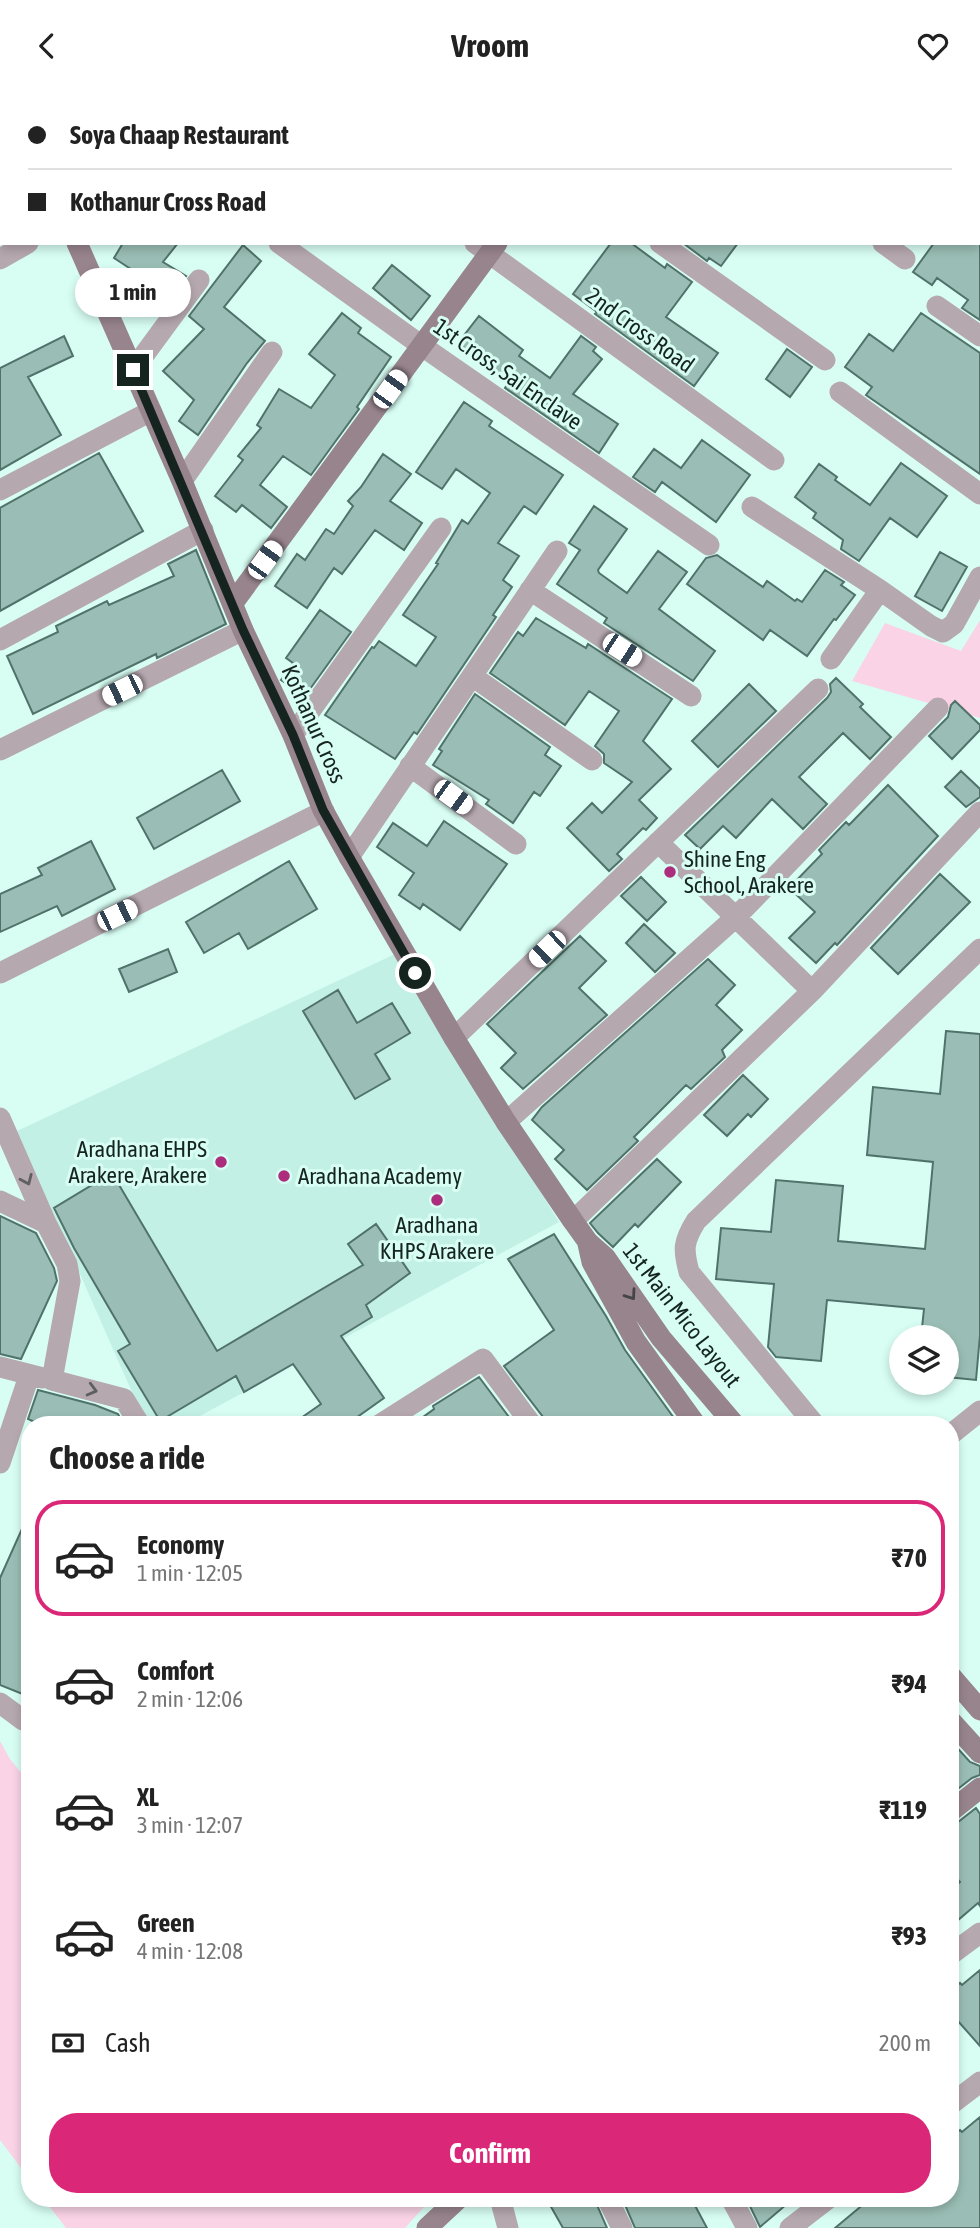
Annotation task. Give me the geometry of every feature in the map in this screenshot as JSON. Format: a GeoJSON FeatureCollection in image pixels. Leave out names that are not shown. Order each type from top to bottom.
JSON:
{"type":"FeatureCollection","features":[{"type":"Feature","properties":{"kind":"street"},"geometry":{"type":"LineString","coordinates":[[0,259],[24,245]]}},
{"type":"Feature","properties":{"kind":"street","name":"Kothanur Cross"},"geometry":{"type":"LineString","coordinates":[[78,245],[182,481],[243,630],[293,735],[324,811],[454,1038],[506,1122],[588,1243]]}},
{"type":"Feature","properties":{"kind":"street","name":"1st Cross, Sai Enclave"},"geometry":{"type":"LineString","coordinates":[[282,245],[709,545]]}},
{"type":"Feature","properties":{"kind":"street"},"geometry":{"type":"LineString","coordinates":[[663,245],[825,361]]}},
{"type":"Feature","properties":{"kind":"street"},"geometry":{"type":"LineString","coordinates":[[886,245],[905,259]]}},
{"type":"Feature","properties":{"kind":"street"},"geometry":{"type":"LineString","coordinates":[[233,603],[422,346],[487,247]]}},
{"type":"Feature","properties":{"kind":"street","name":"2nd Cross Road"},"geometry":{"type":"LineString","coordinates":[[487,247],[774,460]]}},
{"type":"Feature","properties":{"kind":"street"},"geometry":{"type":"LineString","coordinates":[[133,370],[199,281]]}},
{"type":"Feature","properties":{"kind":"street"},"geometry":{"type":"LineString","coordinates":[[937,306],[980,336]]}},
{"type":"Feature","properties":{"kind":"street"},"geometry":{"type":"LineString","coordinates":[[182,481],[272,352]]}},
{"type":"Feature","properties":{"kind":"street"},"geometry":{"type":"LineString","coordinates":[[840,392],[980,494]]}},
{"type":"Feature","properties":{"kind":"street"},"geometry":{"type":"LineString","coordinates":[[0,490],[151,411]]}},
{"type":"Feature","properties":{"kind":"street"},"geometry":{"type":"LineString","coordinates":[[752,506],[943,632],[954,624],[980,577]]}},
{"type":"Feature","properties":{"kind":"street"},"geometry":{"type":"LineString","coordinates":[[293,735],[441,528]]}},
{"type":"Feature","properties":{"kind":"street"},"geometry":{"type":"LineString","coordinates":[[0,640],[203,530]]}},
{"type":"Feature","properties":{"kind":"street"},"geometry":{"type":"LineString","coordinates":[[349,856],[557,551]]}},
{"type":"Feature","properties":{"kind":"street"},"geometry":{"type":"LineString","coordinates":[[530,590],[691,696]]}},
{"type":"Feature","properties":{"kind":"street"},"geometry":{"type":"LineString","coordinates":[[831,659],[880,590]]}},
{"type":"Feature","properties":{"kind":"street"},"geometry":{"type":"LineString","coordinates":[[0,750],[243,630]]}},
{"type":"Feature","properties":{"kind":"street"},"geometry":{"type":"LineString","coordinates":[[472,676],[592,759]]}},
{"type":"Feature","properties":{"kind":"street"},"geometry":{"type":"LineString","coordinates":[[454,1038],[818,688]]}},
{"type":"Feature","properties":{"kind":"street"},"geometry":{"type":"LineString","coordinates":[[506,1122],[736,917],[938,708]]}},
{"type":"Feature","properties":{"kind":"street"},"geometry":{"type":"LineString","coordinates":[[411,767],[516,843]]}},
{"type":"Feature","properties":{"kind":"street"},"geometry":{"type":"LineString","coordinates":[[0,973],[324,811]]}},
{"type":"Feature","properties":{"kind":"street"},"geometry":{"type":"LineString","coordinates":[[573,1221],[812,991],[980,812]]}},
{"type":"Feature","properties":{"kind":"street"},"geometry":{"type":"LineString","coordinates":[[659,842],[812,991]]}},
{"type":"Feature","properties":{"kind":"street"},"geometry":{"type":"LineString","coordinates":[[808,1416],[689,1272],[685,1239],[696,1221],[980,949]]}},
{"type":"Feature","properties":{"kind":"street"},"geometry":{"type":"LineString","coordinates":[[0,1118],[67,1264],[70,1281],[52,1380]]}},
{"type":"Feature","properties":{"kind":"street"},"geometry":{"type":"LineString","coordinates":[[0,1201],[46,1223]]}},
{"type":"Feature","properties":{"kind":"street","name":"1st Main Mico Layout"},"geometry":{"type":"LineString","coordinates":[[588,1243],[592,1262],[636,1342],[689,1416]]}},
{"type":"Feature","properties":{"kind":"street","name":"1st Main Mico Layout"},"geometry":{"type":"LineString","coordinates":[[588,1243],[605,1257],[661,1338],[727,1416]]}},
{"type":"Feature","properties":{"kind":"street"},"geometry":{"type":"LineString","coordinates":[[393,1416],[483,1359],[525,1416]]}},
{"type":"Feature","properties":{"kind":"street"},"geometry":{"type":"LineString","coordinates":[[0,1367],[124,1399],[134,1416]]}},
{"type":"Feature","properties":{"kind":"street"},"geometry":{"type":"LineString","coordinates":[[0,1463],[29,1376]]}},
{"type":"Feature","properties":{"kind":"street"},"geometry":{"type":"LineString","coordinates":[[959,1428],[980,1411]]}},
{"type":"Feature","properties":{"kind":"street"},"geometry":{"type":"LineString","coordinates":[[959,1686],[980,1710]]}},
{"type":"Feature","properties":{"kind":"street"},"geometry":{"type":"LineString","coordinates":[[0,1703],[21,1719]]}},
{"type":"Feature","properties":{"kind":"street"},"geometry":{"type":"LineString","coordinates":[[959,1730],[980,1753]]}},
{"type":"Feature","properties":{"kind":"street"},"geometry":{"type":"LineString","coordinates":[[959,1805],[980,1788]]}},
{"type":"Feature","properties":{"kind":"street"},"geometry":{"type":"LineString","coordinates":[[959,1948],[980,1933]]}},
{"type":"Feature","properties":{"kind":"street"},"geometry":{"type":"LineString","coordinates":[[959,2098],[980,2082]]}},
{"type":"Feature","properties":{"kind":"street"},"geometry":{"type":"LineString","coordinates":[[427,2228],[449,2207]]}},
{"type":"Feature","properties":{"kind":"street"},"geometry":{"type":"LineString","coordinates":[[502,2207],[508,2228]]}},
{"type":"Feature","properties":{"kind":"street"},"geometry":{"type":"LineString","coordinates":[[612,2207],[622,2228]]}},
{"type":"Feature","properties":{"kind":"street"},"geometry":{"type":"LineString","coordinates":[[736,2207],[747,2228]]}},
{"type":"Feature","properties":{"kind":"street"},"geometry":{"type":"LineString","coordinates":[[790,2228],[817,2207]]}},
{"type":"Feature","properties":{"kind":"shaded area"},"geometry":{"type":"Polygon","coordinates":[[[980,620],[980,718],[852,681],[885,623],[961,651],[980,620]]]}},
{"type":"Feature","properties":{"kind":"shaded area","name":"Aradhana Academy"},"geometry":{"type":"Polygon","coordinates":[[[395,954],[559,1222],[200,1416],[142,1416],[17,1131],[395,954]]]}},
{"type":"Feature","properties":{"kind":"shaded area"},"geometry":{"type":"Polygon","coordinates":[[[0,1741],[21,1773],[21,2168],[0,2140],[0,1741]]]}},
{"type":"Feature","properties":{"kind":"shaded area"},"geometry":{"type":"Polygon","coordinates":[[[50,2207],[424,2207],[405,2228],[66,2228],[50,2207]]]}},
{"type":"Feature","properties":{"kind":"building"},"geometry":{"type":"Polygon","coordinates":[[[122,245],[176,245],[163,262],[186,276],[160,311],[136,296],[146,279],[114,258],[122,245]]]}},
{"type":"Feature","properties":{"kind":"building"},"geometry":{"type":"Polygon","coordinates":[[[243,245],[261,261],[224,307],[265,341],[198,435],[179,421],[194,400],[163,371],[204,329],[189,316],[243,245]]]}},
{"type":"Feature","properties":{"kind":"building"},"geometry":{"type":"Polygon","coordinates":[[[610,245],[634,245],[665,268],[667,264],[692,282],[666,317],[718,353],[694,386],[595,314],[597,312],[573,294],[610,245]]]}},
{"type":"Feature","properties":{"kind":"building"},"geometry":{"type":"Polygon","coordinates":[[[686,245],[737,245],[721,266],[709,258],[707,261],[686,245]]]}},
{"type":"Feature","properties":{"kind":"building"},"geometry":{"type":"Polygon","coordinates":[[[933,245],[980,245],[980,320],[962,308],[968,300],[937,278],[932,285],[913,272],[933,245]]]}},
{"type":"Feature","properties":{"kind":"building"},"geometry":{"type":"Polygon","coordinates":[[[392,265],[430,296],[411,320],[373,288],[392,265]]]}},
{"type":"Feature","properties":{"kind":"building"},"geometry":{"type":"Polygon","coordinates":[[[342,313],[361,328],[358,333],[391,357],[357,407],[359,409],[311,475],[283,456],[260,485],[287,507],[271,528],[242,505],[236,512],[215,496],[243,460],[238,456],[261,428],[257,425],[279,389],[311,408],[335,375],[309,354],[342,313]]]}},
{"type":"Feature","properties":{"kind":"building"},"geometry":{"type":"Polygon","coordinates":[[[921,313],[980,353],[980,474],[866,395],[872,387],[845,367],[869,334],[893,351],[921,313]]]}},
{"type":"Feature","properties":{"kind":"building"},"geometry":{"type":"Polygon","coordinates":[[[479,316],[523,350],[519,356],[550,378],[581,336],[596,347],[593,351],[602,359],[573,394],[618,424],[599,453],[505,388],[509,382],[458,343],[479,316]]]}},
{"type":"Feature","properties":{"kind":"building"},"geometry":{"type":"Polygon","coordinates":[[[64,336],[73,356],[28,377],[61,435],[0,470],[0,368],[64,336]]]}},
{"type":"Feature","properties":{"kind":"building"},"geometry":{"type":"Polygon","coordinates":[[[787,349],[812,367],[790,397],[766,379],[787,349]]]}},
{"type":"Feature","properties":{"kind":"building"},"geometry":{"type":"Polygon","coordinates":[[[464,402],[492,421],[489,426],[563,475],[536,514],[524,506],[498,543],[519,556],[503,580],[512,587],[493,615],[496,617],[417,734],[414,732],[395,759],[325,715],[372,647],[379,641],[416,666],[436,637],[403,615],[438,564],[436,563],[462,520],[468,524],[490,493],[456,469],[442,489],[416,472],[464,402]]]}},
{"type":"Feature","properties":{"kind":"building"},"geometry":{"type":"Polygon","coordinates":[[[702,440],[750,475],[716,522],[662,482],[655,492],[633,477],[654,449],[681,468],[702,440]]]}},
{"type":"Feature","properties":{"kind":"building"},"geometry":{"type":"Polygon","coordinates":[[[99,453],[143,531],[0,611],[0,508],[99,453]]]}},
{"type":"Feature","properties":{"kind":"building"},"geometry":{"type":"Polygon","coordinates":[[[383,454],[411,474],[390,501],[422,523],[404,550],[375,530],[342,574],[334,568],[307,608],[275,586],[297,554],[305,560],[326,529],[334,534],[353,506],[348,501],[383,454]]]}},
{"type":"Feature","properties":{"kind":"building"},"geometry":{"type":"Polygon","coordinates":[[[901,463],[947,496],[917,537],[890,518],[859,561],[841,549],[843,540],[813,518],[816,513],[795,497],[819,464],[837,477],[835,480],[870,505],[901,463]]]}},
{"type":"Feature","properties":{"kind":"building"},"geometry":{"type":"Polygon","coordinates":[[[594,506],[627,529],[598,570],[627,593],[658,551],[687,572],[659,609],[715,651],[693,681],[604,623],[607,618],[557,584],[580,550],[569,543],[594,506]]]}},
{"type":"Feature","properties":{"kind":"building"},"geometry":{"type":"Polygon","coordinates":[[[196,550],[226,624],[157,658],[156,654],[33,714],[7,656],[58,632],[56,626],[107,601],[109,605],[174,576],[168,564],[196,550]]]}},
{"type":"Feature","properties":{"kind":"building"},"geometry":{"type":"Polygon","coordinates":[[[940,552],[967,567],[942,611],[915,596],[940,552]]]}},
{"type":"Feature","properties":{"kind":"building"},"geometry":{"type":"Polygon","coordinates":[[[717,555],[763,587],[767,581],[795,601],[797,599],[802,602],[825,570],[844,582],[841,585],[855,595],[807,656],[770,630],[763,640],[687,584],[706,558],[717,555]]]}},
{"type":"Feature","properties":{"kind":"building"},"geometry":{"type":"Polygon","coordinates":[[[320,610],[351,632],[305,696],[281,680],[293,663],[286,658],[320,610]]]}},
{"type":"Feature","properties":{"kind":"building"},"geometry":{"type":"Polygon","coordinates":[[[536,618],[586,648],[588,644],[672,699],[643,741],[671,769],[639,800],[657,818],[617,854],[622,859],[609,871],[567,828],[592,803],[602,813],[632,782],[604,763],[604,754],[595,746],[619,711],[589,691],[565,725],[490,673],[518,632],[523,636],[536,618]]]}},
{"type":"Feature","properties":{"kind":"building"},"geometry":{"type":"Polygon","coordinates":[[[836,678],[863,704],[860,707],[891,737],[870,759],[843,733],[799,777],[827,804],[803,829],[772,799],[736,838],[723,826],[700,849],[685,835],[827,698],[831,692],[830,684],[836,678]]]}},
{"type":"Feature","properties":{"kind":"building"},"geometry":{"type":"Polygon","coordinates":[[[749,684],[776,711],[718,767],[692,741],[749,684]]]}},
{"type":"Feature","properties":{"kind":"building"},"geometry":{"type":"Polygon","coordinates":[[[475,694],[550,747],[545,755],[561,766],[540,796],[534,792],[513,823],[486,804],[489,800],[433,765],[442,751],[439,749],[475,694]]]}},
{"type":"Feature","properties":{"kind":"building"},"geometry":{"type":"Polygon","coordinates":[[[955,701],[980,725],[980,730],[952,759],[929,736],[948,717],[955,701]]]}},
{"type":"Feature","properties":{"kind":"building"},"geometry":{"type":"Polygon","coordinates":[[[222,770],[240,801],[154,849],[137,818],[222,770]]]}},
{"type":"Feature","properties":{"kind":"building"},"geometry":{"type":"Polygon","coordinates":[[[961,771],[980,789],[980,797],[966,807],[945,787],[961,771]]]}},
{"type":"Feature","properties":{"kind":"building"},"geometry":{"type":"Polygon","coordinates":[[[888,785],[938,836],[837,945],[835,943],[816,963],[789,938],[815,912],[789,888],[822,854],[819,850],[846,822],[849,825],[888,785]]]}},
{"type":"Feature","properties":{"kind":"building"},"geometry":{"type":"Polygon","coordinates":[[[444,821],[507,864],[460,930],[423,904],[420,909],[399,895],[414,873],[377,847],[393,823],[427,846],[444,821]]]}},
{"type":"Feature","properties":{"kind":"building"},"geometry":{"type":"Polygon","coordinates":[[[91,841],[115,889],[62,916],[57,906],[0,932],[0,894],[42,875],[38,868],[91,841]]]}},
{"type":"Feature","properties":{"kind":"building"},"geometry":{"type":"Polygon","coordinates":[[[289,861],[317,909],[248,949],[239,933],[204,953],[186,922],[289,861]]]}},
{"type":"Feature","properties":{"kind":"building"},"geometry":{"type":"Polygon","coordinates":[[[940,874],[970,902],[898,974],[871,948],[940,874]]]}},
{"type":"Feature","properties":{"kind":"building"},"geometry":{"type":"Polygon","coordinates":[[[641,877],[666,902],[647,921],[621,896],[641,877]]]}},
{"type":"Feature","properties":{"kind":"building"},"geometry":{"type":"Polygon","coordinates":[[[644,924],[675,953],[655,972],[626,943],[644,924]]]}},
{"type":"Feature","properties":{"kind":"building"},"geometry":{"type":"Polygon","coordinates":[[[580,936],[606,961],[579,988],[607,1015],[523,1089],[501,1068],[516,1053],[487,1024],[580,936]]]}},
{"type":"Feature","properties":{"kind":"building"},"geometry":{"type":"Polygon","coordinates":[[[168,949],[177,972],[129,992],[119,969],[168,949]]]}},
{"type":"Feature","properties":{"kind":"building"},"geometry":{"type":"Polygon","coordinates":[[[708,959],[735,985],[716,1005],[742,1030],[722,1050],[725,1057],[691,1089],[686,1085],[634,1137],[638,1141],[587,1190],[555,1159],[564,1150],[532,1120],[542,1107],[708,959]]]}},
{"type":"Feature","properties":{"kind":"building"},"geometry":{"type":"Polygon","coordinates":[[[338,990],[357,1023],[392,1003],[410,1033],[375,1054],[390,1079],[355,1099],[303,1011],[338,990]]]}},
{"type":"Feature","properties":{"kind":"building"},"geometry":{"type":"Polygon","coordinates":[[[946,1031],[980,1034],[980,1335],[976,1380],[959,1378],[959,1325],[922,1325],[924,1309],[827,1300],[821,1361],[776,1357],[768,1347],[774,1284],[716,1279],[721,1228],[771,1232],[776,1180],[843,1186],[838,1241],[925,1249],[933,1162],[867,1155],[873,1087],[940,1094],[946,1031]]]}},
{"type":"Feature","properties":{"kind":"building"},"geometry":{"type":"Polygon","coordinates":[[[743,1075],[768,1099],[751,1117],[748,1114],[727,1136],[704,1115],[743,1075]]]}},
{"type":"Feature","properties":{"kind":"building"},"geometry":{"type":"Polygon","coordinates":[[[657,1159],[681,1182],[638,1227],[635,1224],[613,1247],[590,1223],[657,1159]]]}},
{"type":"Feature","properties":{"kind":"building"},"geometry":{"type":"Polygon","coordinates":[[[112,1173],[217,1351],[363,1265],[348,1244],[376,1224],[410,1273],[366,1305],[372,1317],[341,1336],[384,1398],[359,1416],[304,1416],[321,1404],[293,1364],[244,1392],[236,1376],[168,1416],[157,1416],[118,1351],[130,1344],[54,1208],[112,1173]]]}},
{"type":"Feature","properties":{"kind":"building"},"geometry":{"type":"Polygon","coordinates":[[[0,1216],[36,1233],[54,1268],[57,1281],[21,1359],[0,1354],[0,1216]]]}},
{"type":"Feature","properties":{"kind":"building"},"geometry":{"type":"Polygon","coordinates":[[[554,1234],[625,1350],[673,1416],[542,1416],[504,1366],[554,1330],[508,1259],[554,1234]]]}},
{"type":"Feature","properties":{"kind":"building"},"geometry":{"type":"Polygon","coordinates":[[[479,1377],[508,1416],[424,1416],[434,1409],[433,1406],[479,1377]]]}},
{"type":"Feature","properties":{"kind":"building"},"geometry":{"type":"Polygon","coordinates":[[[38,1390],[95,1405],[119,1416],[29,1416],[38,1390]]]}},
{"type":"Feature","properties":{"kind":"building"},"geometry":{"type":"Polygon","coordinates":[[[21,1531],[21,1693],[0,1685],[0,1578],[21,1531]]]}},
{"type":"Feature","properties":{"kind":"building"},"geometry":{"type":"Polygon","coordinates":[[[959,1750],[970,1762],[980,1766],[980,1775],[959,1788],[959,1750]]]}},
{"type":"Feature","properties":{"kind":"building"},"geometry":{"type":"Polygon","coordinates":[[[976,1808],[980,1814],[980,1906],[978,1903],[959,1919],[960,1882],[959,1821],[976,1808]]]}},
{"type":"Feature","properties":{"kind":"building"},"geometry":{"type":"Polygon","coordinates":[[[980,1970],[980,2046],[959,2022],[959,1984],[962,1985],[980,1970]]]}},
{"type":"Feature","properties":{"kind":"building"},"geometry":{"type":"Polygon","coordinates":[[[980,2117],[980,2228],[835,2228],[860,2207],[959,2207],[959,2131],[962,2132],[980,2117]]]}},
{"type":"Feature","properties":{"kind":"building"},"geometry":{"type":"Polygon","coordinates":[[[551,2207],[598,2207],[607,2228],[563,2228],[551,2207]]]}},
{"type":"Feature","properties":{"kind":"building"},"geometry":{"type":"Polygon","coordinates":[[[626,2207],[696,2207],[707,2228],[635,2228],[626,2207]]]}},
{"type":"Feature","properties":{"kind":"building"},"geometry":{"type":"Polygon","coordinates":[[[750,2207],[783,2207],[760,2227],[750,2207]]]}},
{"type":"Feature","properties":{"kind":"place","name":"Shine Eng School, Arakere"},"geometry":{"type":"Point","coordinates":[670,872]}},
{"type":"Feature","properties":{"kind":"place","name":"Aradhana EHPS Arakere, Arakere"},"geometry":{"type":"Point","coordinates":[221,1162]}},
{"type":"Feature","properties":{"kind":"place","name":"Aradhana Academy"},"geometry":{"type":"Point","coordinates":[284,1176]}},
{"type":"Feature","properties":{"kind":"place","name":"Aradhana KHPS Arakere"},"geometry":{"type":"Point","coordinates":[437,1200]}},
{"type":"Feature","properties":{"kind":"route"},"geometry":{"type":"LineString","coordinates":[[133,370],[243,630],[293,735],[323,810],[415,973]]}}]}
